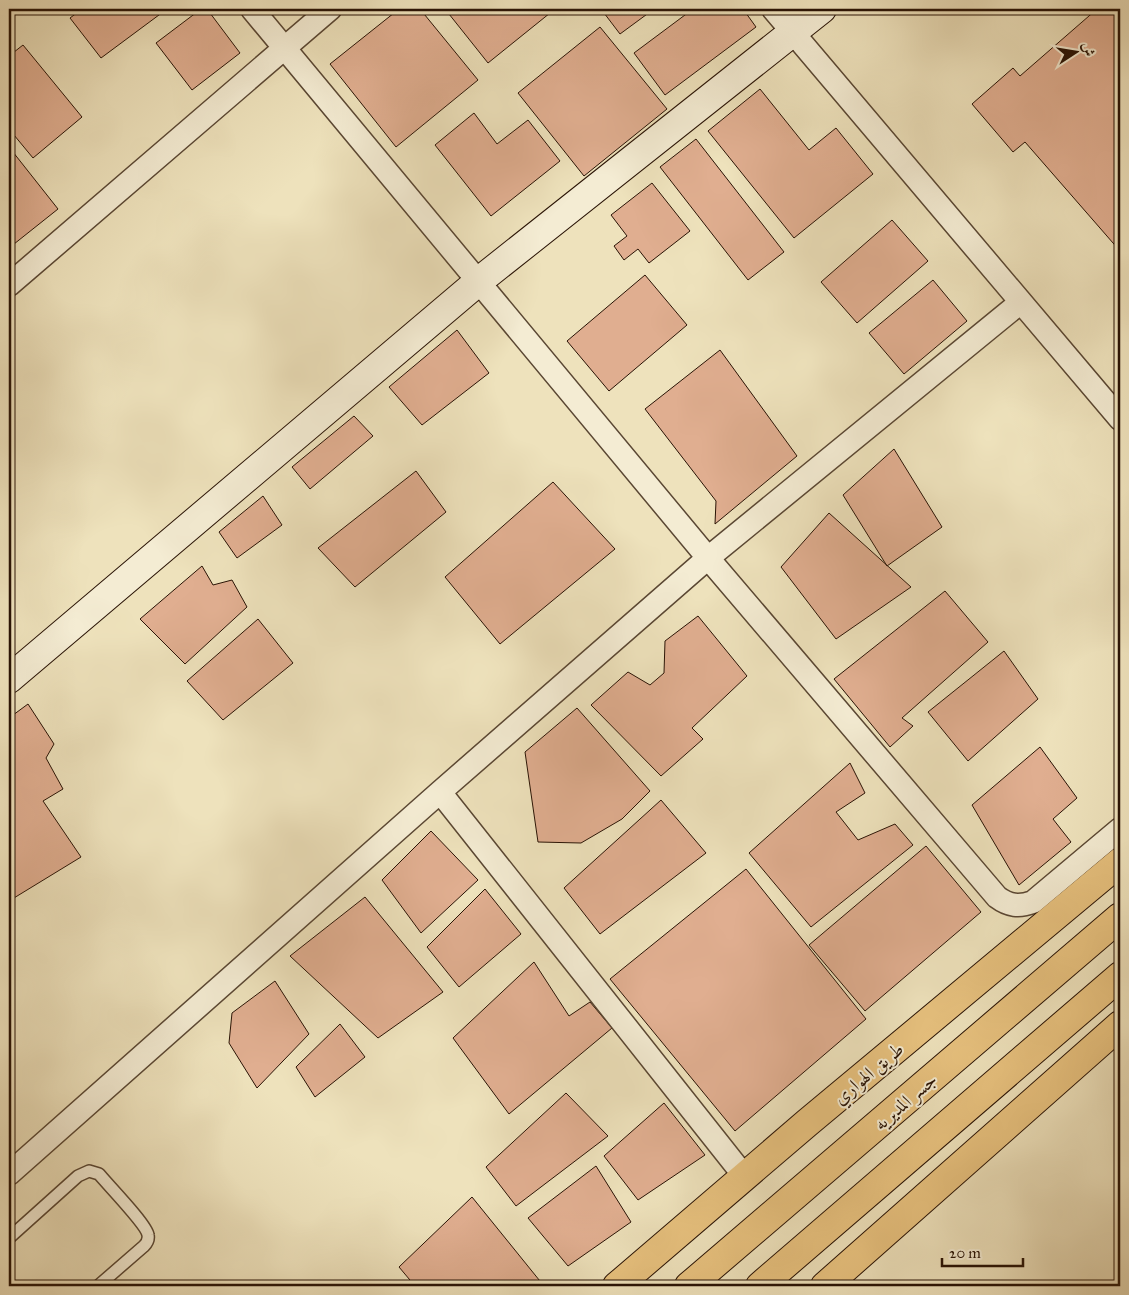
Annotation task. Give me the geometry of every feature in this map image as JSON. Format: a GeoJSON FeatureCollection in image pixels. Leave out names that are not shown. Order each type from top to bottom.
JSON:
{"type":"FeatureCollection","features":[{"type":"Feature","properties":{"kind":"highway","name":"طريق الهواري"},"geometry":{"type":"LineString","coordinates":[[617,1286],[1120,862]]}},
{"type":"Feature","properties":{"kind":"highway","name":"جسر المديريه"},"geometry":{"type":"LineString","coordinates":[[689,1286],[1120,917]]}},
{"type":"Feature","properties":{"kind":"highway"},"geometry":{"type":"LineString","coordinates":[[760,1286],[1120,976]]}},
{"type":"Feature","properties":{"kind":"highway"},"geometry":{"type":"LineString","coordinates":[[825,1286],[1120,1025]]}},
{"type":"Feature","properties":{"kind":"main road"},"geometry":{"type":"LineString","coordinates":[[9,679],[479,281],[822,9]]}},
{"type":"Feature","properties":{"kind":"street"},"geometry":{"type":"LineString","coordinates":[[252,9],[708,558],[997,897],[1005,903],[1014,906],[1033,902],[1120,829]]}},
{"type":"Feature","properties":{"kind":"street"},"geometry":{"type":"LineString","coordinates":[[9,285],[330,9]]}},
{"type":"Feature","properties":{"kind":"street"},"geometry":{"type":"LineString","coordinates":[[773,9],[1120,419]]}},
{"type":"Feature","properties":{"kind":"street"},"geometry":{"type":"LineString","coordinates":[[9,1174],[440,792],[708,558],[1021,302]]}},
{"type":"Feature","properties":{"kind":"street"},"geometry":{"type":"LineString","coordinates":[[440,792],[745,1177]]}},
{"type":"Feature","properties":{"kind":"lane"},"geometry":{"type":"LineString","coordinates":[[9,1238],[78,1176],[89,1171],[99,1174],[146,1229],[148,1241],[98,1286]]}},
{"type":"Feature","properties":{"kind":"building"},"geometry":{"type":"Polygon","coordinates":[[[82,9],[167,9],[101,58],[70,18],[82,9]]]}},
{"type":"Feature","properties":{"kind":"building"},"geometry":{"type":"Polygon","coordinates":[[[201,9],[207,9],[240,53],[192,90],[156,43],[201,9]]]}},
{"type":"Feature","properties":{"kind":"building"},"geometry":{"type":"Polygon","coordinates":[[[399,9],[420,9],[478,80],[396,147],[330,64],[399,9]]]}},
{"type":"Feature","properties":{"kind":"building"},"geometry":{"type":"Polygon","coordinates":[[[445,9],[555,9],[488,63],[445,9]]]}},
{"type":"Feature","properties":{"kind":"building"},"geometry":{"type":"Polygon","coordinates":[[[601,9],[654,9],[620,34],[601,9]]]}},
{"type":"Feature","properties":{"kind":"building"},"geometry":{"type":"Polygon","coordinates":[[[693,9],[743,9],[756,27],[665,95],[634,53],[693,9]]]}},
{"type":"Feature","properties":{"kind":"building"},"geometry":{"type":"Polygon","coordinates":[[[1097,9],[1120,9],[1120,251],[1025,142],[1013,152],[972,104],[1013,68],[1020,76],[1097,9]]]}},
{"type":"Feature","properties":{"kind":"building"},"geometry":{"type":"Polygon","coordinates":[[[600,27],[667,109],[584,176],[518,93],[600,27]]]}},
{"type":"Feature","properties":{"kind":"building"},"geometry":{"type":"Polygon","coordinates":[[[23,45],[82,117],[33,158],[9,129],[9,56],[23,45]]]}},
{"type":"Feature","properties":{"kind":"building"},"geometry":{"type":"Polygon","coordinates":[[[760,89],[809,150],[836,128],[873,174],[794,238],[708,131],[760,89]]]}},
{"type":"Feature","properties":{"kind":"building"},"geometry":{"type":"Polygon","coordinates":[[[474,113],[497,144],[528,120],[560,161],[491,216],[435,145],[474,113]]]}},
{"type":"Feature","properties":{"kind":"building"},"geometry":{"type":"Polygon","coordinates":[[[696,139],[784,252],[748,280],[660,167],[696,139]]]}},
{"type":"Feature","properties":{"kind":"building"},"geometry":{"type":"Polygon","coordinates":[[[9,147],[58,209],[9,248],[9,147]]]}},
{"type":"Feature","properties":{"kind":"building"},"geometry":{"type":"Polygon","coordinates":[[[652,183],[690,231],[649,263],[638,249],[624,260],[614,246],[627,236],[611,215],[652,183]]]}},
{"type":"Feature","properties":{"kind":"building"},"geometry":{"type":"Polygon","coordinates":[[[892,220],[928,261],[857,323],[821,282],[892,220]]]}},
{"type":"Feature","properties":{"kind":"building"},"geometry":{"type":"Polygon","coordinates":[[[645,275],[687,325],[609,391],[567,341],[645,275]]]}},
{"type":"Feature","properties":{"kind":"building"},"geometry":{"type":"Polygon","coordinates":[[[933,280],[967,321],[904,374],[869,333],[933,280]]]}},
{"type":"Feature","properties":{"kind":"building"},"geometry":{"type":"Polygon","coordinates":[[[457,330],[489,373],[422,425],[389,387],[457,330]]]}},
{"type":"Feature","properties":{"kind":"building"},"geometry":{"type":"Polygon","coordinates":[[[720,350],[797,456],[715,524],[716,501],[645,409],[720,350]]]}},
{"type":"Feature","properties":{"kind":"building"},"geometry":{"type":"Polygon","coordinates":[[[354,416],[373,436],[310,489],[292,467],[354,416]]]}},
{"type":"Feature","properties":{"kind":"building"},"geometry":{"type":"Polygon","coordinates":[[[894,449],[942,527],[887,566],[843,495],[894,449]]]}},
{"type":"Feature","properties":{"kind":"building"},"geometry":{"type":"Polygon","coordinates":[[[416,471],[446,512],[355,587],[318,548],[416,471]]]}},
{"type":"Feature","properties":{"kind":"building"},"geometry":{"type":"Polygon","coordinates":[[[553,482],[615,549],[500,644],[445,577],[553,482]]]}},
{"type":"Feature","properties":{"kind":"building"},"geometry":{"type":"Polygon","coordinates":[[[263,496],[282,525],[237,558],[219,532],[263,496]]]}},
{"type":"Feature","properties":{"kind":"building"},"geometry":{"type":"Polygon","coordinates":[[[829,513],[911,587],[836,639],[781,567],[829,513]]]}},
{"type":"Feature","properties":{"kind":"building"},"geometry":{"type":"Polygon","coordinates":[[[202,566],[213,585],[232,580],[247,607],[185,664],[140,619],[202,566]]]}},
{"type":"Feature","properties":{"kind":"building"},"geometry":{"type":"Polygon","coordinates":[[[945,591],[988,642],[902,718],[913,726],[890,747],[834,679],[945,591]]]}},
{"type":"Feature","properties":{"kind":"building"},"geometry":{"type":"Polygon","coordinates":[[[698,616],[747,676],[692,728],[703,739],[661,776],[591,705],[628,672],[650,685],[664,673],[665,641],[698,616]]]}},
{"type":"Feature","properties":{"kind":"building"},"geometry":{"type":"Polygon","coordinates":[[[258,619],[293,663],[223,720],[187,681],[258,619]]]}},
{"type":"Feature","properties":{"kind":"building"},"geometry":{"type":"Polygon","coordinates":[[[1004,651],[1038,699],[968,761],[928,712],[1004,651]]]}},
{"type":"Feature","properties":{"kind":"building"},"geometry":{"type":"Polygon","coordinates":[[[28,704],[54,744],[46,758],[63,789],[43,801],[81,857],[9,901],[9,718],[28,704]]]}},
{"type":"Feature","properties":{"kind":"building"},"geometry":{"type":"Polygon","coordinates":[[[577,708],[650,791],[622,819],[581,843],[538,842],[525,752],[577,708]]]}},
{"type":"Feature","properties":{"kind":"building"},"geometry":{"type":"Polygon","coordinates":[[[1040,747],[1077,798],[1053,819],[1071,842],[1019,885],[972,805],[1040,747]]]}},
{"type":"Feature","properties":{"kind":"building"},"geometry":{"type":"Polygon","coordinates":[[[850,763],[865,793],[836,812],[858,840],[895,824],[913,845],[811,927],[749,853],[850,763]]]}},
{"type":"Feature","properties":{"kind":"building"},"geometry":{"type":"Polygon","coordinates":[[[661,800],[706,853],[600,934],[564,888],[661,800]]]}},
{"type":"Feature","properties":{"kind":"building"},"geometry":{"type":"Polygon","coordinates":[[[431,831],[478,880],[421,933],[382,880],[431,831]]]}},
{"type":"Feature","properties":{"kind":"building"},"geometry":{"type":"Polygon","coordinates":[[[926,846],[981,912],[865,1011],[809,945],[926,846]]]}},
{"type":"Feature","properties":{"kind":"building"},"geometry":{"type":"Polygon","coordinates":[[[746,869],[866,1019],[735,1131],[610,979],[746,869]]]}},
{"type":"Feature","properties":{"kind":"building"},"geometry":{"type":"Polygon","coordinates":[[[485,889],[521,934],[459,987],[427,947],[485,889]]]}},
{"type":"Feature","properties":{"kind":"building"},"geometry":{"type":"Polygon","coordinates":[[[365,897],[443,992],[378,1038],[290,956],[365,897]]]}},
{"type":"Feature","properties":{"kind":"building"},"geometry":{"type":"Polygon","coordinates":[[[534,962],[569,1016],[590,1002],[612,1028],[509,1114],[453,1038],[534,962]]]}},
{"type":"Feature","properties":{"kind":"building"},"geometry":{"type":"Polygon","coordinates":[[[275,981],[309,1034],[257,1088],[229,1043],[232,1013],[275,981]]]}},
{"type":"Feature","properties":{"kind":"building"},"geometry":{"type":"Polygon","coordinates":[[[340,1024],[365,1057],[315,1097],[296,1067],[340,1024]]]}},
{"type":"Feature","properties":{"kind":"building"},"geometry":{"type":"Polygon","coordinates":[[[566,1093],[608,1136],[516,1206],[486,1167],[566,1093]]]}},
{"type":"Feature","properties":{"kind":"building"},"geometry":{"type":"Polygon","coordinates":[[[664,1103],[705,1155],[638,1200],[604,1156],[664,1103]]]}},
{"type":"Feature","properties":{"kind":"building"},"geometry":{"type":"Polygon","coordinates":[[[596,1166],[631,1222],[568,1266],[528,1218],[596,1166]]]}},
{"type":"Feature","properties":{"kind":"building"},"geometry":{"type":"Polygon","coordinates":[[[472,1197],[544,1286],[415,1286],[399,1267],[472,1197]]]}}]}
